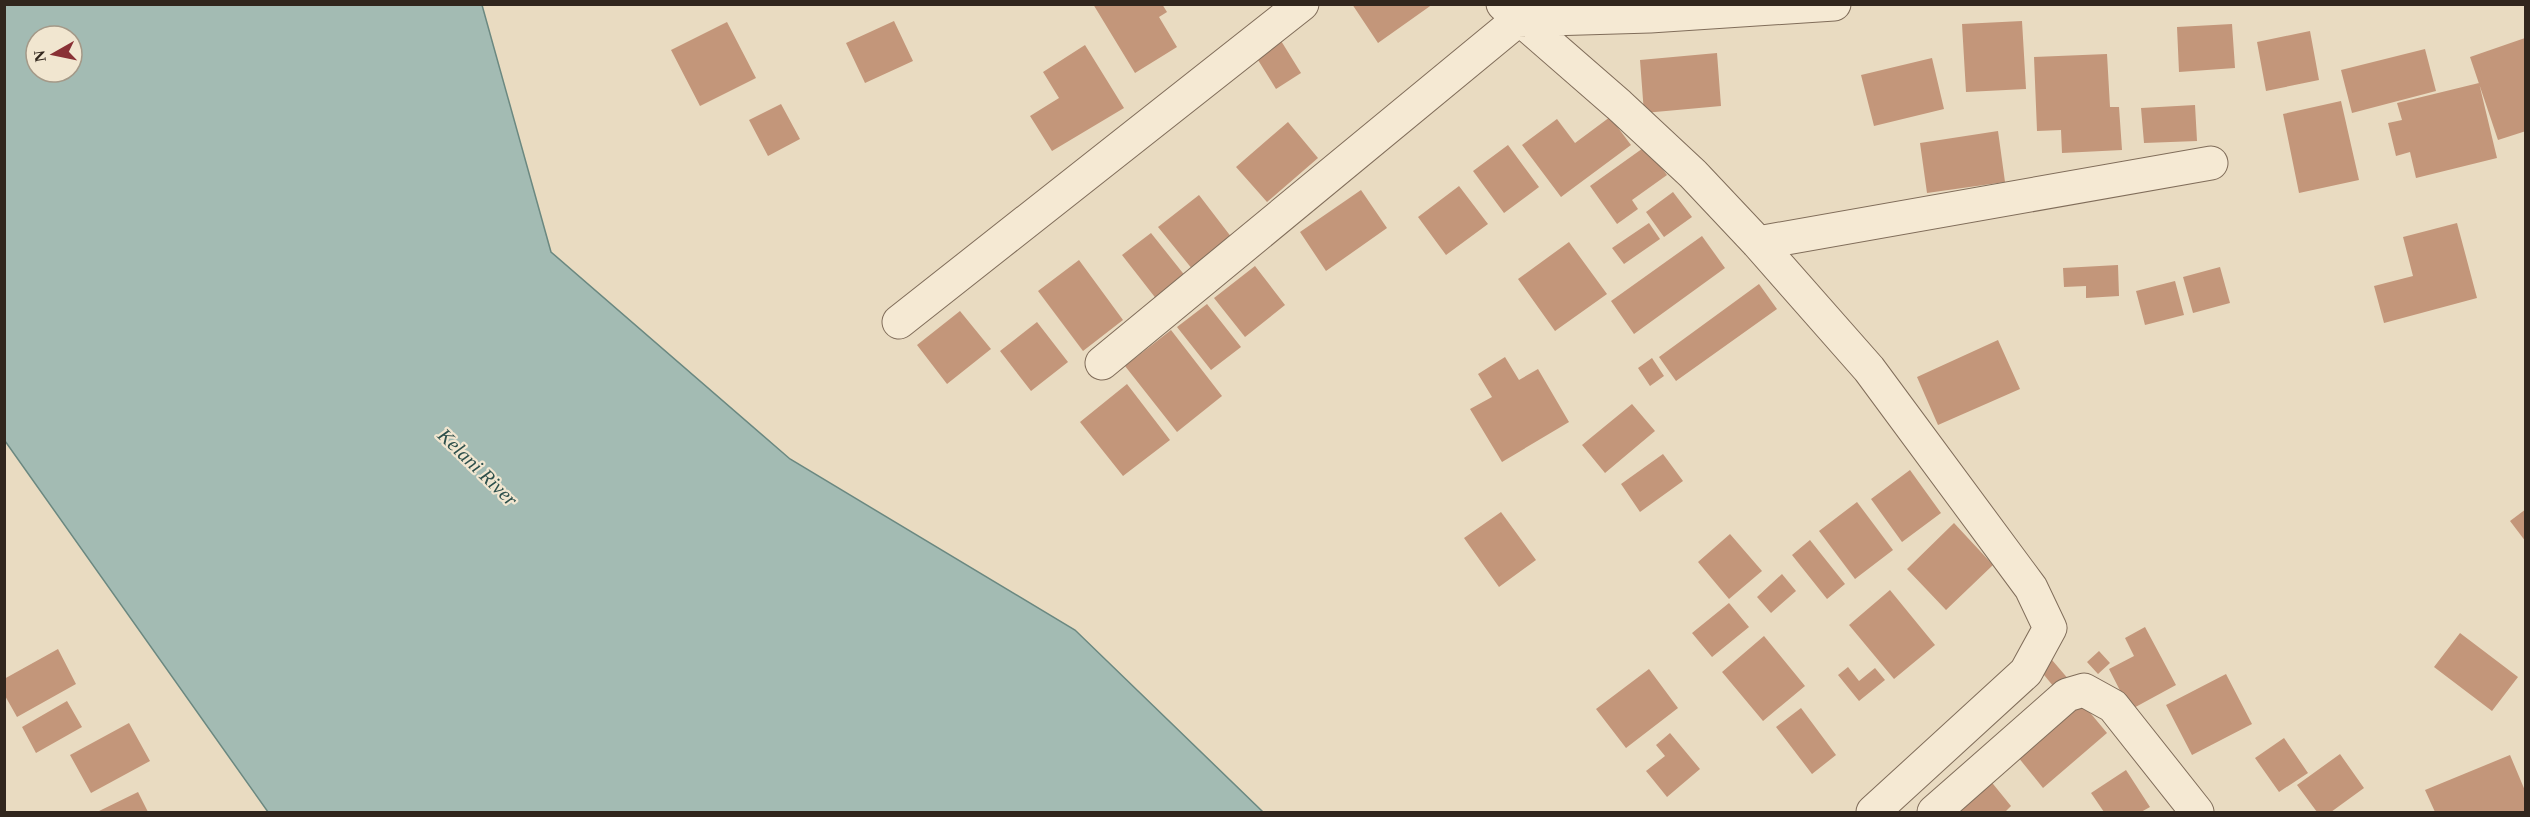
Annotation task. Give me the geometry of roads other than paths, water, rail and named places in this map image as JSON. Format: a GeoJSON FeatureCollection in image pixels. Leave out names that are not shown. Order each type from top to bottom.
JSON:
{"type":"FeatureCollection","features":[{"type":"Feature","properties":{"kind":"street"},"geometry":{"type":"LineString","coordinates":[[899,322],[1302,4]]}},
{"type":"Feature","properties":{"kind":"street"},"geometry":{"type":"LineString","coordinates":[[1102,363],[1510,12],[1650,16],[1834,4]]}},
{"type":"Feature","properties":{"kind":"street"},"geometry":{"type":"LineString","coordinates":[[1510,12],[1619,105],[1693,174],[1758,243],[1869,369],[2031,588],[2050,628],[2026,672],[1873,813]]}},
{"type":"Feature","properties":{"kind":"street"},"geometry":{"type":"LineString","coordinates":[[1758,243],[2211,164]]}},
{"type":"Feature","properties":{"kind":"street"},"geometry":{"type":"LineString","coordinates":[[1934,813],[2067,695],[2084,690],[2113,706],[2197,813]]}},
{"type":"Feature","properties":{"kind":"water","name":"Kelani River"},"geometry":{"type":"Polygon","coordinates":[[[4,5],[482,5],[551,252],[790,459],[1075,630],[1263,812],[268,812],[5,441],[4,5]]]}}]}
